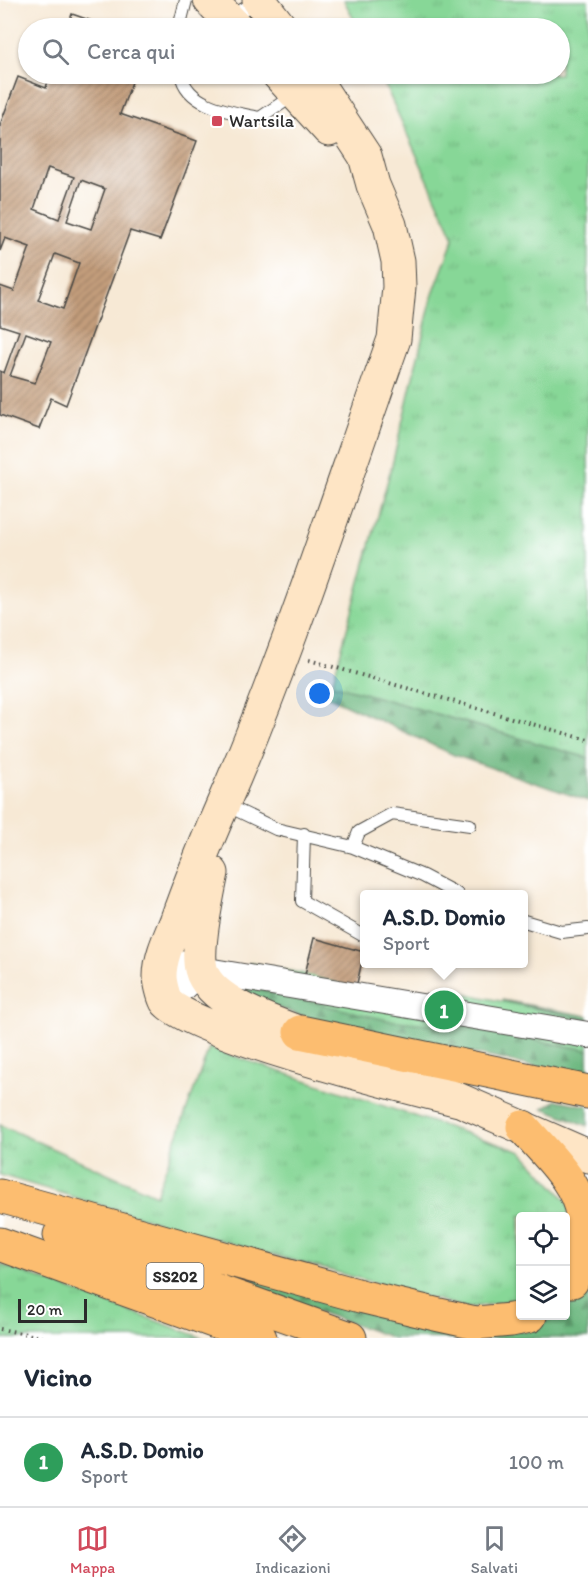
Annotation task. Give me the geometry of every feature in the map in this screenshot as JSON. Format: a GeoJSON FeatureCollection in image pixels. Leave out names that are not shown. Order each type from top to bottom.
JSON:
{"type":"FeatureCollection","features":[{"type":"Feature","properties":{"kind":"highway"},"geometry":{"type":"LineString","coordinates":[[300,1032],[588,1092]]}},
{"type":"Feature","properties":{"kind":"highway"},"geometry":{"type":"LineString","coordinates":[[523,1127],[567,1181],[579,1200],[582,1217],[581,1240],[575,1277]]}},
{"type":"Feature","properties":{"kind":"highway"},"geometry":{"type":"LineString","coordinates":[[0,1196],[435,1314],[476,1323],[516,1319]]}},
{"type":"Feature","properties":{"kind":"highway","name":"SS202"},"geometry":{"type":"LineString","coordinates":[[0,1213],[350,1338]]}},
{"type":"Feature","properties":{"kind":"highway","name":"SS202"},"geometry":{"type":"LineString","coordinates":[[0,1244],[260,1338]]}},
{"type":"Feature","properties":{"kind":"street"},"geometry":{"type":"LineString","coordinates":[[260,0],[274,18]]}},
{"type":"Feature","properties":{"kind":"street"},"geometry":{"type":"LineString","coordinates":[[298,84],[373,185],[390,225],[398,261],[399,287],[394,339],[282,652],[223,803],[205,842],[163,958],[160,978],[166,1002],[183,1015],[297,1056],[459,1100]]}},
{"type":"Feature","properties":{"kind":"street"},"geometry":{"type":"LineString","coordinates":[[223,803],[202,916],[201,969],[212,988],[233,1005],[588,1156]]}},
{"type":"Feature","properties":{"kind":"street"},"geometry":{"type":"LineString","coordinates":[[163,958],[201,969],[588,1035]]}},
{"type":"Feature","properties":{"kind":"street"},"geometry":{"type":"LineString","coordinates":[[166,1002],[201,969]]}},
{"type":"Feature","properties":{"kind":"lane"},"geometry":{"type":"LineString","coordinates":[[182,18],[186,0]]}},
{"type":"Feature","properties":{"kind":"lane"},"geometry":{"type":"LineString","coordinates":[[223,18],[260,0]]}},
{"type":"Feature","properties":{"kind":"lane"},"geometry":{"type":"LineString","coordinates":[[185,84],[195,98],[224,110],[260,118],[282,103],[290,84]]}},
{"type":"Feature","properties":{"kind":"lane"},"geometry":{"type":"LineString","coordinates":[[223,803],[276,828],[353,847],[423,876],[449,890]]}},
{"type":"Feature","properties":{"kind":"lane"},"geometry":{"type":"LineString","coordinates":[[353,847],[359,832],[392,814],[470,825]]}},
{"type":"Feature","properties":{"kind":"lane"},"geometry":{"type":"LineString","coordinates":[[304,834],[302,900],[360,934]]}},
{"type":"Feature","properties":{"kind":"lane"},"geometry":{"type":"LineString","coordinates":[[528,922],[561,932],[588,929]]}},
{"type":"Feature","properties":{"kind":"path"},"geometry":{"type":"LineString","coordinates":[[282,652],[588,740]]}},
{"type":"Feature","properties":{"kind":"path"},"geometry":{"type":"LineString","coordinates":[[0,1329],[47,1338]]}},
{"type":"Feature","properties":{"kind":"green space"},"geometry":{"type":"Polygon","coordinates":[[[344,0],[588,0],[588,758],[332,684],[393,461],[432,297],[454,238],[385,84],[570,84],[570,18],[353,18],[344,0]]]}},
{"type":"Feature","properties":{"kind":"green space"},"geometry":{"type":"Polygon","coordinates":[[[332,684],[588,758],[588,801],[454,755],[327,696],[332,684]]]}},
{"type":"Feature","properties":{"kind":"green space"},"geometry":{"type":"Polygon","coordinates":[[[250,963],[305,974],[356,988],[463,993],[588,1020],[588,1050],[480,1029],[387,1020],[248,987],[235,994],[250,963]]]}},
{"type":"Feature","properties":{"kind":"green space"},"geometry":{"type":"Polygon","coordinates":[[[248,987],[387,1020],[480,1029],[588,1050],[588,1078],[315,1020],[235,994],[248,987]]]}},
{"type":"Feature","properties":{"kind":"green space"},"geometry":{"type":"Polygon","coordinates":[[[502,1000],[588,1016],[588,1020],[502,1000]]]}},
{"type":"Feature","properties":{"kind":"green space"},"geometry":{"type":"Polygon","coordinates":[[[209,1048],[522,1152],[569,1203],[569,1212],[516,1212],[516,1300],[467,1308],[201,1235],[0,1175],[0,1125],[156,1195],[209,1048]]]}},
{"type":"Feature","properties":{"kind":"green space"},"geometry":{"type":"Polygon","coordinates":[[[557,1100],[588,1106],[588,1126],[543,1108],[557,1100]]]}},
{"type":"Feature","properties":{"kind":"green space"},"geometry":{"type":"Polygon","coordinates":[[[0,1264],[203,1338],[0,1338],[0,1264]]]}},
{"type":"Feature","properties":{"kind":"green space"},"geometry":{"type":"Polygon","coordinates":[[[195,1265],[526,1332],[548,1320],[570,1320],[570,1306],[588,1284],[588,1338],[393,1338],[195,1265]]]}},
{"type":"Feature","properties":{"kind":"building"},"geometry":{"type":"Polygon","coordinates":[[[72,14],[83,18],[71,18],[72,14]]]}},
{"type":"Feature","properties":{"kind":"building"},"geometry":{"type":"Polygon","coordinates":[[[18,77],[18,84],[36,84],[46,88],[47,84],[131,84],[120,114],[197,141],[160,240],[130,231],[66,405],[51,398],[39,429],[0,415],[0,371],[4,373],[19,331],[0,325],[0,286],[14,291],[30,247],[5,238],[0,251],[0,125],[18,77]],[[48,168],[34,209],[59,219],[74,177],[48,168]],[[81,180],[67,221],[91,229],[105,189],[81,180]],[[55,254],[38,300],[63,309],[79,263],[55,254]],[[26,333],[10,376],[35,383],[51,342],[26,333]]]}},
{"type":"Feature","properties":{"kind":"building"},"geometry":{"type":"Polygon","coordinates":[[[314,938],[360,951],[360,968],[356,988],[305,974],[314,938]]]}},
{"type":"Feature","properties":{"kind":"place","name":"Wartsila"},"geometry":{"type":"Point","coordinates":[217,121]}},
{"type":"Feature","properties":{"kind":"place","name":"A.S.D. Domio"},"geometry":{"type":"Point","coordinates":[444,1010]}}]}
